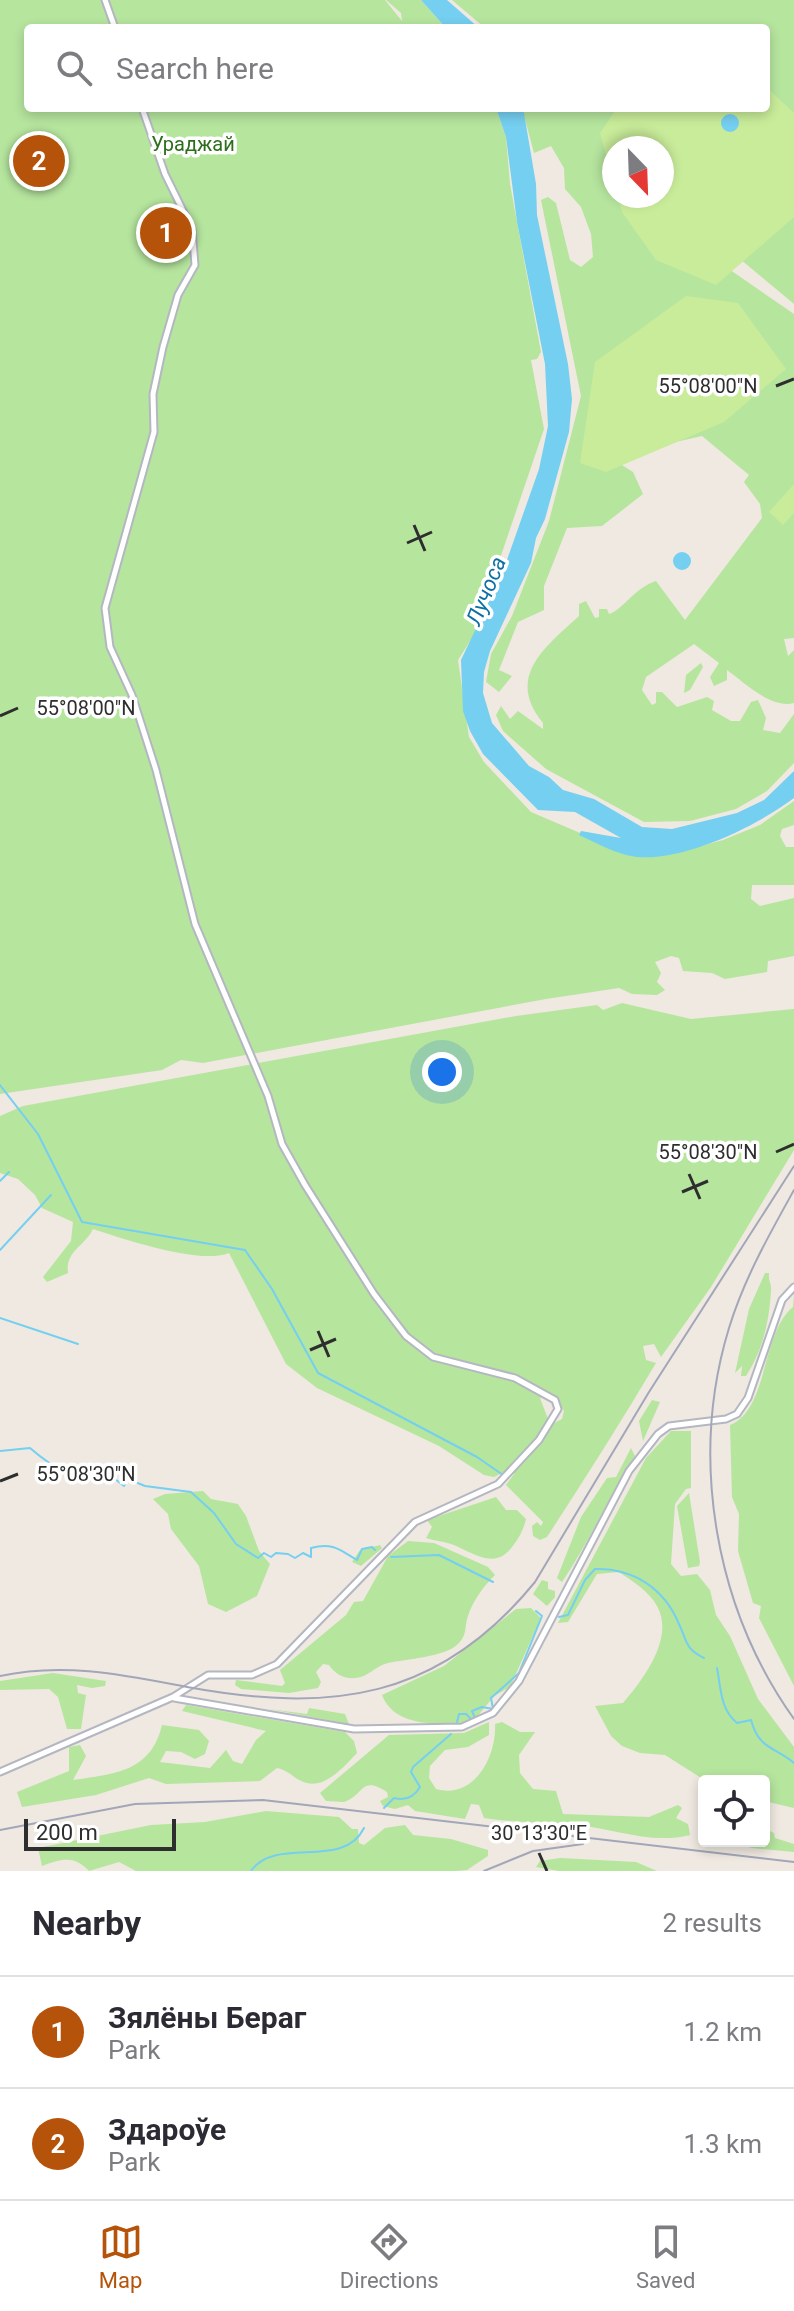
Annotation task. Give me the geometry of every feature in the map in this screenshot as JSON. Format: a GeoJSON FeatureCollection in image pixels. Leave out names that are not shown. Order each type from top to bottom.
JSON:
{"type":"FeatureCollection","features":[{"type":"Feature","properties":{"kind":"street"},"geometry":{"type":"LineString","coordinates":[[105,0],[114,24]]}},
{"type":"Feature","properties":{"kind":"street"},"geometry":{"type":"LineString","coordinates":[[0,1772],[173,1697],[208,1675],[252,1675],[277,1664],[415,1522],[498,1484],[539,1440],[558,1409],[555,1400],[515,1378],[433,1357],[406,1336],[374,1294],[282,1144],[268,1096],[195,924],[156,770],[132,695],[110,647],[105,623],[105,608],[154,432],[153,394],[163,347],[178,295],[195,265],[192,229],[165,174],[143,112]]}},
{"type":"Feature","properties":{"kind":"street"},"geometry":{"type":"LineString","coordinates":[[173,1697],[354,1729],[462,1727],[493,1713],[519,1681],[629,1471],[658,1434],[669,1426],[726,1419],[737,1414],[748,1398],[782,1300],[794,1287]]}},
{"type":"Feature","properties":{"kind":"green space","name":"Ураджай"},"geometry":{"type":"Polygon","coordinates":[[[0,0],[385,0],[402,21],[401,13],[386,0],[421,0],[442,24],[24,24],[24,112],[497,112],[506,137],[510,184],[541,352],[537,359],[531,360],[544,429],[474,635],[458,660],[469,737],[484,762],[531,812],[634,856],[679,852],[723,840],[760,825],[794,801],[794,825],[782,829],[780,836],[786,847],[794,847],[794,885],[752,885],[751,899],[760,906],[794,898],[794,956],[768,961],[767,972],[725,979],[712,973],[683,971],[679,958],[671,956],[655,962],[661,973],[657,982],[665,990],[657,995],[632,994],[619,988],[546,999],[203,1063],[181,1060],[162,1070],[0,1094],[0,0]]]}},
{"type":"Feature","properties":{"kind":"green space"},"geometry":{"type":"Polygon","coordinates":[[[452,0],[794,0],[794,173],[770,112],[770,24],[480,24],[452,0]]]}},
{"type":"Feature","properties":{"kind":"green space"},"geometry":{"type":"Polygon","coordinates":[[[770,91],[794,113],[794,217],[716,285],[656,260],[622,212],[621,208],[674,208],[674,136],[602,136],[602,140],[600,133],[614,112],[770,112],[770,91]]]}},
{"type":"Feature","properties":{"kind":"green space"},"geometry":{"type":"Polygon","coordinates":[[[523,112],[637,112],[622,136],[602,136],[602,208],[640,208],[794,314],[794,638],[784,639],[788,656],[794,650],[794,703],[767,699],[727,670],[727,680],[714,686],[710,677],[719,663],[694,644],[646,677],[642,690],[652,705],[656,703],[656,692],[662,692],[677,707],[707,697],[714,701],[712,710],[731,721],[740,721],[751,702],[758,700],[766,718],[763,730],[780,733],[794,714],[794,763],[767,791],[736,809],[690,821],[644,822],[546,769],[503,731],[496,715],[501,706],[510,719],[518,711],[543,729],[543,723],[532,706],[528,691],[529,677],[543,651],[579,616],[579,604],[586,601],[595,618],[599,617],[599,609],[607,609],[609,614],[641,588],[656,581],[685,620],[762,518],[760,504],[744,482],[749,475],[702,436],[609,457],[633,472],[643,494],[602,526],[567,528],[544,586],[544,610],[518,622],[499,670],[512,676],[499,692],[486,682],[491,654],[512,616],[549,521],[581,396],[541,200],[548,197],[556,203],[570,260],[581,267],[593,257],[591,234],[581,207],[565,189],[564,168],[551,146],[534,153],[523,112]]]}},
{"type":"Feature","properties":{"kind":"green space"},"geometry":{"type":"Polygon","coordinates":[[[794,196],[794,304],[740,259],[794,196]]]}},
{"type":"Feature","properties":{"kind":"green space"},"geometry":{"type":"Polygon","coordinates":[[[686,296],[738,303],[786,369],[724,422],[606,472],[580,463],[595,362],[686,296]]]}},
{"type":"Feature","properties":{"kind":"green space"},"geometry":{"type":"Polygon","coordinates":[[[794,484],[794,513],[783,525],[769,512],[794,484]]]}},
{"type":"Feature","properties":{"kind":"green space"},"geometry":{"type":"Polygon","coordinates":[[[701,663],[703,667],[690,690],[684,693],[686,675],[701,663]]]}},
{"type":"Feature","properties":{"kind":"green space"},"geometry":{"type":"Polygon","coordinates":[[[622,1003],[691,1019],[794,1009],[794,1150],[711,1287],[661,1357],[654,1344],[643,1346],[646,1360],[656,1363],[547,1537],[540,1540],[533,1536],[532,1526],[537,1522],[541,1526],[543,1522],[506,1485],[514,1474],[510,1469],[494,1477],[484,1475],[439,1446],[317,1388],[286,1364],[229,1253],[200,1256],[181,1253],[93,1229],[72,1254],[68,1273],[47,1282],[43,1277],[71,1241],[73,1222],[42,1208],[35,1195],[18,1179],[0,1173],[0,1116],[23,1106],[516,1016],[597,1005],[603,1010],[622,1003]],[[544,1396],[540,1398],[548,1419],[554,1423],[562,1419],[564,1411],[560,1404],[544,1396]]]}},
{"type":"Feature","properties":{"kind":"green space"},"geometry":{"type":"Polygon","coordinates":[[[765,1273],[769,1273],[771,1289],[767,1325],[752,1366],[746,1376],[741,1376],[742,1366],[735,1373],[749,1309],[765,1273]]]}},
{"type":"Feature","properties":{"kind":"green space"},"geometry":{"type":"Polygon","coordinates":[[[794,1295],[794,1686],[759,1618],[761,1606],[753,1603],[738,1551],[739,1514],[732,1497],[730,1425],[743,1416],[752,1403],[775,1334],[793,1307],[794,1295]]]}},
{"type":"Feature","properties":{"kind":"green space"},"geometry":{"type":"Polygon","coordinates":[[[652,1400],[660,1402],[643,1441],[639,1421],[652,1400]]]}},
{"type":"Feature","properties":{"kind":"green space"},"geometry":{"type":"Polygon","coordinates":[[[671,1431],[691,1431],[691,1488],[686,1489],[675,1504],[671,1564],[681,1576],[697,1574],[710,1590],[716,1615],[730,1636],[758,1699],[794,1747],[794,1808],[770,1802],[770,1775],[698,1776],[665,1755],[640,1753],[622,1746],[611,1736],[595,1706],[623,1703],[647,1671],[662,1631],[662,1618],[657,1606],[640,1587],[619,1572],[597,1574],[568,1622],[558,1623],[646,1458],[671,1431]]]}},
{"type":"Feature","properties":{"kind":"green space"},"geometry":{"type":"Polygon","coordinates":[[[631,1448],[635,1456],[562,1582],[557,1578],[581,1517],[607,1478],[616,1477],[631,1448]]]}},
{"type":"Feature","properties":{"kind":"green space"},"geometry":{"type":"Polygon","coordinates":[[[203,1491],[211,1499],[238,1504],[246,1516],[259,1551],[270,1564],[257,1596],[226,1612],[208,1604],[199,1566],[171,1529],[168,1514],[153,1499],[165,1494],[203,1491]]]}},
{"type":"Feature","properties":{"kind":"green space"},"geometry":{"type":"Polygon","coordinates":[[[689,1493],[700,1562],[699,1566],[688,1568],[677,1506],[689,1493]]]}},
{"type":"Feature","properties":{"kind":"green space"},"geometry":{"type":"Polygon","coordinates":[[[496,1497],[506,1510],[517,1510],[526,1519],[519,1537],[505,1554],[498,1558],[483,1558],[451,1544],[426,1538],[432,1527],[427,1520],[496,1497]]]}},
{"type":"Feature","properties":{"kind":"green space"},"geometry":{"type":"Polygon","coordinates":[[[408,1541],[434,1543],[488,1567],[495,1575],[473,1604],[465,1634],[458,1644],[435,1655],[383,1664],[355,1678],[340,1675],[329,1665],[323,1664],[316,1672],[321,1682],[318,1688],[289,1693],[241,1689],[235,1685],[236,1680],[282,1686],[285,1683],[280,1670],[346,1615],[354,1602],[363,1601],[388,1556],[408,1541]]]}},
{"type":"Feature","properties":{"kind":"green space"},"geometry":{"type":"Polygon","coordinates":[[[380,1545],[382,1548],[361,1566],[352,1562],[360,1550],[380,1545]]]}},
{"type":"Feature","properties":{"kind":"green space"},"geometry":{"type":"Polygon","coordinates":[[[542,1580],[548,1582],[548,1589],[555,1591],[555,1597],[547,1606],[533,1594],[542,1580]]]}},
{"type":"Feature","properties":{"kind":"green space"},"geometry":{"type":"Polygon","coordinates":[[[531,1608],[541,1618],[510,1687],[494,1696],[472,1723],[421,1722],[397,1714],[388,1706],[382,1695],[444,1666],[516,1609],[531,1608]]]}},
{"type":"Feature","properties":{"kind":"green space"},"geometry":{"type":"Polygon","coordinates":[[[53,1673],[106,1681],[105,1686],[92,1688],[77,1685],[78,1693],[86,1695],[81,1729],[67,1729],[58,1697],[49,1689],[0,1690],[0,1681],[53,1673]]]}},
{"type":"Feature","properties":{"kind":"green space"},"geometry":{"type":"Polygon","coordinates":[[[186,1705],[345,1732],[354,1741],[357,1753],[335,1774],[314,1784],[303,1782],[277,1768],[260,1781],[166,1784],[149,1778],[96,1795],[22,1807],[17,1792],[69,1771],[69,1747],[80,1745],[86,1756],[73,1780],[129,1768],[149,1753],[162,1725],[199,1730],[209,1741],[205,1754],[195,1759],[181,1752],[166,1751],[160,1762],[210,1768],[226,1750],[233,1761],[242,1764],[256,1740],[266,1731],[182,1711],[186,1705]]]}},
{"type":"Feature","properties":{"kind":"green space"},"geometry":{"type":"Polygon","coordinates":[[[309,1708],[345,1714],[349,1724],[269,1709],[307,1714],[309,1708]]]}},
{"type":"Feature","properties":{"kind":"green space"},"geometry":{"type":"Polygon","coordinates":[[[489,1722],[489,1735],[468,1747],[445,1750],[430,1766],[429,1778],[436,1789],[450,1791],[472,1782],[487,1762],[495,1736],[495,1724],[502,1722],[520,1732],[535,1732],[519,1755],[520,1773],[533,1789],[556,1791],[563,1814],[649,1817],[678,1805],[682,1808],[676,1818],[688,1824],[690,1835],[646,1837],[575,1825],[484,1818],[479,1805],[471,1804],[465,1819],[415,1811],[408,1805],[395,1809],[383,1806],[380,1801],[388,1797],[387,1792],[372,1785],[344,1802],[326,1801],[320,1793],[389,1735],[464,1733],[489,1722]]]}},
{"type":"Feature","properties":{"kind":"green space"},"geometry":{"type":"Polygon","coordinates":[[[266,1811],[339,1817],[352,1829],[358,1829],[359,1843],[364,1845],[385,1828],[405,1825],[413,1835],[451,1839],[488,1850],[488,1856],[467,1870],[456,1871],[136,1871],[119,1862],[89,1871],[78,1862],[67,1860],[42,1866],[38,1848],[151,1825],[205,1822],[266,1811]]]}},
{"type":"Feature","properties":{"kind":"green space"},"geometry":{"type":"Polygon","coordinates":[[[770,1831],[775,1838],[794,1844],[794,1852],[748,1847],[770,1847],[770,1831]]]}},
{"type":"Feature","properties":{"kind":"green space"},"geometry":{"type":"Polygon","coordinates":[[[560,1858],[636,1862],[657,1871],[559,1871],[536,1867],[540,1861],[560,1858]]]}},
{"type":"Feature","properties":{"kind":"water"},"geometry":{"type":"Polygon","coordinates":[[[421,0],[447,0],[474,24],[442,24],[421,0]]]}},
{"type":"Feature","properties":{"kind":"water"},"geometry":{"type":"Polygon","coordinates":[[[497,112],[524,112],[536,184],[537,215],[568,364],[572,399],[569,432],[545,519],[536,538],[531,563],[490,651],[484,672],[483,693],[492,723],[529,766],[549,777],[563,790],[594,799],[642,827],[672,829],[737,813],[764,800],[794,771],[794,798],[779,809],[720,840],[677,853],[656,857],[622,854],[579,835],[581,831],[621,838],[575,812],[538,810],[483,754],[463,711],[461,660],[502,574],[539,469],[548,426],[545,364],[517,222],[506,137],[497,112]]]}},
{"type":"Feature","properties":{"kind":"water"},"geometry":{"type":"Polygon","coordinates":[[[730,114],[739,123],[730,132],[721,123],[730,114]]]}},
{"type":"Feature","properties":{"kind":"water"},"geometry":{"type":"Polygon","coordinates":[[[682,552],[691,561],[682,570],[673,561],[682,552]]]}},
{"type":"Feature","properties":{"kind":"waterway"},"geometry":{"type":"LineString","coordinates":[[0,1085],[38,1134],[82,1222],[245,1250],[272,1289],[318,1373],[477,1457],[503,1475]]}},
{"type":"Feature","properties":{"kind":"waterway"},"geometry":{"type":"LineString","coordinates":[[0,1181],[9,1172]]}},
{"type":"Feature","properties":{"kind":"waterway"},"geometry":{"type":"LineString","coordinates":[[0,1250],[51,1195]]}},
{"type":"Feature","properties":{"kind":"waterway"},"geometry":{"type":"LineString","coordinates":[[0,1318],[78,1344]]}},
{"type":"Feature","properties":{"kind":"waterway"},"geometry":{"type":"LineString","coordinates":[[0,1451],[30,1448],[57,1468],[77,1476],[110,1475],[124,1486],[128,1479],[145,1486],[191,1492],[214,1513],[236,1544],[258,1558],[264,1553],[271,1557],[276,1553],[295,1558],[303,1553],[311,1557],[311,1548],[325,1546],[336,1548],[357,1560],[362,1549],[372,1547],[375,1550]]}},
{"type":"Feature","properties":{"kind":"waterway"},"geometry":{"type":"LineString","coordinates":[[391,1557],[439,1555],[493,1582]]}},
{"type":"Feature","properties":{"kind":"waterway"},"geometry":{"type":"LineString","coordinates":[[559,1617],[568,1615],[585,1580],[595,1569],[622,1572],[646,1583],[665,1600],[690,1648],[704,1658]]}},
{"type":"Feature","properties":{"kind":"waterway"},"geometry":{"type":"LineString","coordinates":[[457,1722],[459,1714],[466,1714],[472,1720],[475,1718],[472,1711],[482,1707],[493,1709],[491,1698],[519,1673],[542,1616],[536,1611]]}},
{"type":"Feature","properties":{"kind":"waterway"},"geometry":{"type":"LineString","coordinates":[[717,1668],[722,1698],[731,1717],[737,1723],[751,1720],[763,1743],[794,1763]]}},
{"type":"Feature","properties":{"kind":"waterway"},"geometry":{"type":"LineString","coordinates":[[384,1808],[394,1798],[412,1796],[418,1790],[420,1787],[411,1772],[413,1767],[451,1734]]}},
{"type":"Feature","properties":{"kind":"waterway"},"geometry":{"type":"LineString","coordinates":[[251,1871],[262,1861],[276,1855],[341,1848],[354,1841],[364,1828]]}},
{"type":"Feature","properties":{"kind":"railway"},"geometry":{"type":"LineString","coordinates":[[0,1676],[71,1670],[239,1695],[334,1697],[378,1689],[420,1674],[460,1652],[498,1622],[535,1582],[649,1392],[794,1166]]}},
{"type":"Feature","properties":{"kind":"railway"},"geometry":{"type":"LineString","coordinates":[[794,1190],[766,1241],[735,1310],[717,1378],[711,1429],[711,1480],[717,1531],[728,1581],[745,1630],[767,1676],[794,1719]]}},
{"type":"Feature","properties":{"kind":"railway"},"geometry":{"type":"LineString","coordinates":[[0,1830],[135,1804],[263,1800],[794,1862]]}},
{"type":"Feature","properties":{"kind":"railway"},"geometry":{"type":"LineString","coordinates":[[484,1871],[533,1851],[583,1844]]}},
{"type":"Feature","properties":{"kind":"place","name":"Здароўе"},"geometry":{"type":"Point","coordinates":[39,161]}},
{"type":"Feature","properties":{"kind":"place","name":"Зялёны Бераг"},"geometry":{"type":"Point","coordinates":[166,233]}},
{"type":"Feature","properties":{"kind":"water label","name":"Лучоса"},"geometry":{"type":"Point","coordinates":[486,591]}}]}
